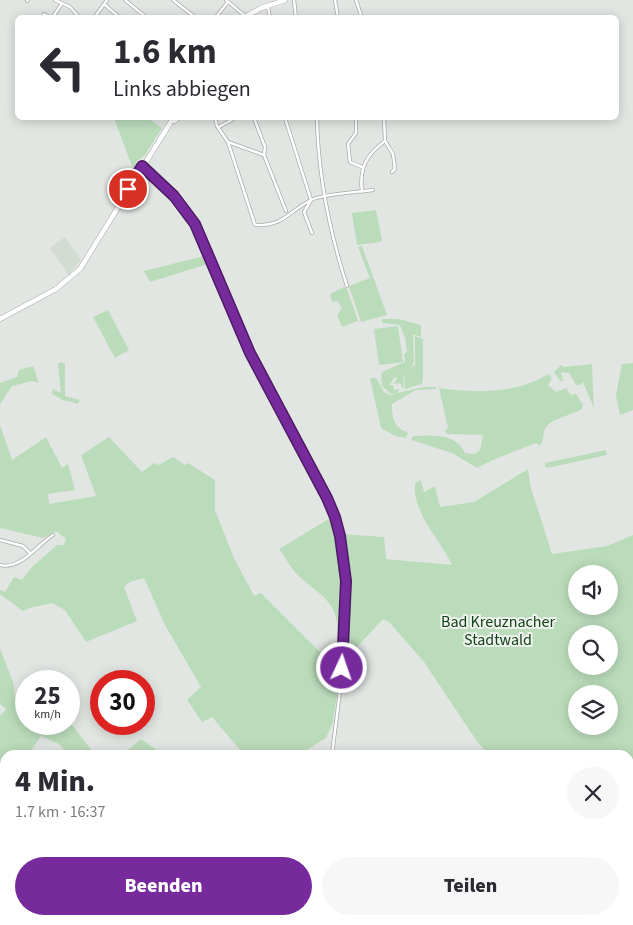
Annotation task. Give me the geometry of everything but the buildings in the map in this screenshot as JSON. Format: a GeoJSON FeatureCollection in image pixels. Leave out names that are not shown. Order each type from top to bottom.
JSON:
{"type":"FeatureCollection","features":[{"type":"Feature","properties":{"kind":"main road"},"geometry":{"type":"LineString","coordinates":[[248,15],[268,5],[285,0]]}},
{"type":"Feature","properties":{"kind":"main road"},"geometry":{"type":"LineString","coordinates":[[0,319],[56,289],[80,269],[170,120]]}},
{"type":"Feature","properties":{"kind":"street"},"geometry":{"type":"LineString","coordinates":[[55,0],[62,5],[70,7],[77,15]]}},
{"type":"Feature","properties":{"kind":"street"},"geometry":{"type":"LineString","coordinates":[[96,15],[107,0]]}},
{"type":"Feature","properties":{"kind":"street"},"geometry":{"type":"LineString","coordinates":[[125,0],[143,15]]}},
{"type":"Feature","properties":{"kind":"street"},"geometry":{"type":"LineString","coordinates":[[173,0],[192,15]]}},
{"type":"Feature","properties":{"kind":"street"},"geometry":{"type":"LineString","coordinates":[[294,0],[296,15]]}},
{"type":"Feature","properties":{"kind":"street"},"geometry":{"type":"LineString","coordinates":[[335,0],[338,15]]}},
{"type":"Feature","properties":{"kind":"street"},"geometry":{"type":"LineString","coordinates":[[357,0],[361,15]]}},
{"type":"Feature","properties":{"kind":"street"},"geometry":{"type":"LineString","coordinates":[[217,15],[227,1],[242,15]]}},
{"type":"Feature","properties":{"kind":"street"},"geometry":{"type":"LineString","coordinates":[[104,4],[117,15]]}},
{"type":"Feature","properties":{"kind":"street"},"geometry":{"type":"LineString","coordinates":[[54,15],[62,5]]}},
{"type":"Feature","properties":{"kind":"street"},"geometry":{"type":"LineString","coordinates":[[268,5],[270,15]]}},
{"type":"Feature","properties":{"kind":"street"},"geometry":{"type":"LineString","coordinates":[[216,120],[218,128],[228,142],[255,225],[270,225],[288,218],[311,200],[373,190]]}},
{"type":"Feature","properties":{"kind":"street"},"geometry":{"type":"LineString","coordinates":[[218,128],[232,120]]}},
{"type":"Feature","properties":{"kind":"street"},"geometry":{"type":"LineString","coordinates":[[255,120],[264,147],[264,155],[286,211]]}},
{"type":"Feature","properties":{"kind":"street"},"geometry":{"type":"LineString","coordinates":[[286,120],[311,200]]}},
{"type":"Feature","properties":{"kind":"street"},"geometry":{"type":"LineString","coordinates":[[317,120],[323,197],[335,250],[347,286]]}},
{"type":"Feature","properties":{"kind":"street"},"geometry":{"type":"LineString","coordinates":[[356,120],[356,133],[348,144],[350,162],[362,167]]}},
{"type":"Feature","properties":{"kind":"street"},"geometry":{"type":"LineString","coordinates":[[384,120],[385,141],[393,154],[395,169],[392,172]]}},
{"type":"Feature","properties":{"kind":"street"},"geometry":{"type":"LineString","coordinates":[[362,192],[362,167],[368,156],[385,141]]}},
{"type":"Feature","properties":{"kind":"street"},"geometry":{"type":"LineString","coordinates":[[228,142],[264,155]]}},
{"type":"Feature","properties":{"kind":"street"},"geometry":{"type":"LineString","coordinates":[[142,166],[174,196],[195,224],[250,353],[327,498],[335,517],[343,550],[346,581],[342,668],[333,750]]}},
{"type":"Feature","properties":{"kind":"street"},"geometry":{"type":"LineString","coordinates":[[311,200],[304,212],[312,233]]}},
{"type":"Feature","properties":{"kind":"street"},"geometry":{"type":"LineString","coordinates":[[0,565],[14,566],[53,535]]}},
{"type":"Feature","properties":{"kind":"street"},"geometry":{"type":"LineString","coordinates":[[0,540],[23,546],[30,553]]}},
{"type":"Feature","properties":{"kind":"shaded area"},"geometry":{"type":"Polygon","coordinates":[[[65,237],[81,260],[69,275],[50,248],[65,237]]]}},
{"type":"Feature","properties":{"kind":"green space"},"geometry":{"type":"Polygon","coordinates":[[[115,120],[151,120],[162,128],[145,155],[137,161],[133,169],[115,120]]]}},
{"type":"Feature","properties":{"kind":"green space"},"geometry":{"type":"Polygon","coordinates":[[[376,210],[382,240],[380,242],[357,245],[352,213],[376,210]]]}},
{"type":"Feature","properties":{"kind":"green space"},"geometry":{"type":"Polygon","coordinates":[[[362,246],[387,315],[361,322],[349,286],[370,278],[358,247],[362,246]]]}},
{"type":"Feature","properties":{"kind":"green space"},"geometry":{"type":"Polygon","coordinates":[[[204,256],[208,264],[150,282],[144,271],[204,256]]]}},
{"type":"Feature","properties":{"kind":"green space"},"geometry":{"type":"Polygon","coordinates":[[[344,287],[347,289],[358,321],[342,327],[337,315],[342,308],[337,301],[332,302],[330,294],[344,287]]]}},
{"type":"Feature","properties":{"kind":"green space"},"geometry":{"type":"Polygon","coordinates":[[[108,310],[129,350],[115,358],[93,317],[108,310]]]}},
{"type":"Feature","properties":{"kind":"green space"},"geometry":{"type":"Polygon","coordinates":[[[382,319],[399,319],[421,325],[421,337],[413,334],[414,362],[412,367],[403,376],[404,389],[400,383],[394,384],[397,378],[395,377],[389,385],[393,385],[394,390],[399,389],[398,393],[391,394],[382,386],[381,374],[405,362],[404,354],[407,352],[405,338],[400,325],[382,323],[382,319]]]}},
{"type":"Feature","properties":{"kind":"green space"},"geometry":{"type":"Polygon","coordinates":[[[398,326],[403,362],[379,365],[374,329],[398,326]]]}},
{"type":"Feature","properties":{"kind":"green space"},"geometry":{"type":"Polygon","coordinates":[[[415,336],[423,339],[423,379],[422,384],[405,389],[404,375],[415,365],[415,336]]]}},
{"type":"Feature","properties":{"kind":"green space"},"geometry":{"type":"Polygon","coordinates":[[[61,362],[65,364],[65,396],[80,400],[78,404],[63,400],[52,394],[53,389],[61,393],[58,364],[61,362]]]}},
{"type":"Feature","properties":{"kind":"green space"},"geometry":{"type":"Polygon","coordinates":[[[633,363],[633,410],[620,415],[616,395],[622,364],[633,363]]]}},
{"type":"Feature","properties":{"kind":"green space"},"geometry":{"type":"Polygon","coordinates":[[[592,364],[594,408],[583,382],[580,385],[576,385],[569,373],[561,372],[563,381],[560,381],[554,372],[561,365],[564,367],[592,364]]]}},
{"type":"Feature","properties":{"kind":"green space"},"geometry":{"type":"Polygon","coordinates":[[[33,366],[39,383],[32,381],[12,386],[0,404],[0,383],[17,377],[19,370],[33,366]]]}},
{"type":"Feature","properties":{"kind":"green space"},"geometry":{"type":"Polygon","coordinates":[[[548,374],[552,378],[548,385],[556,392],[566,388],[571,395],[576,394],[583,405],[582,409],[549,424],[545,429],[540,446],[536,443],[477,468],[452,453],[411,440],[413,436],[443,437],[456,442],[465,453],[475,454],[480,450],[483,435],[447,434],[445,430],[448,428],[439,388],[466,391],[509,389],[536,381],[548,374]]]}},
{"type":"Feature","properties":{"kind":"green space"},"geometry":{"type":"Polygon","coordinates":[[[370,378],[376,378],[384,392],[390,395],[423,387],[436,387],[436,389],[416,390],[392,404],[395,422],[408,433],[406,438],[395,436],[381,428],[370,378]]]}},
{"type":"Feature","properties":{"kind":"green space"},"geometry":{"type":"Polygon","coordinates":[[[0,425],[12,460],[46,437],[62,468],[68,464],[75,490],[48,494],[49,504],[96,496],[81,455],[109,437],[142,472],[154,463],[159,465],[173,457],[185,465],[188,463],[215,480],[215,510],[234,558],[254,596],[261,593],[333,665],[337,654],[338,642],[337,622],[334,612],[330,604],[295,572],[279,549],[332,517],[339,541],[343,612],[341,666],[333,722],[326,738],[307,750],[240,750],[212,717],[202,722],[187,700],[201,687],[165,625],[144,578],[130,582],[124,587],[137,621],[86,642],[65,610],[52,603],[23,611],[0,594],[0,590],[5,592],[14,577],[22,580],[32,567],[57,545],[64,545],[66,539],[56,531],[43,538],[0,528],[0,425]]]}},
{"type":"Feature","properties":{"kind":"green space"},"geometry":{"type":"Polygon","coordinates":[[[606,450],[607,455],[547,468],[545,466],[545,463],[606,450]]]}},
{"type":"Feature","properties":{"kind":"green space","name":"Bad Kreuznacher Stadtwald"},"geometry":{"type":"Polygon","coordinates":[[[528,469],[531,488],[552,554],[607,546],[633,535],[633,750],[485,750],[478,743],[424,662],[389,622],[383,619],[345,660],[347,581],[343,534],[384,537],[386,559],[452,565],[422,515],[415,494],[415,483],[421,480],[424,492],[435,486],[440,507],[474,502],[528,469]]]}},
{"type":"Feature","properties":{"kind":"green space"},"geometry":{"type":"Polygon","coordinates":[[[0,648],[13,682],[15,735],[80,735],[91,750],[64,750],[59,744],[41,736],[31,750],[0,750],[0,716],[6,709],[0,704],[0,648]]]}},
{"type":"Feature","properties":{"kind":"green space"},"geometry":{"type":"Polygon","coordinates":[[[141,739],[157,750],[128,750],[141,739]]]}},
{"type":"Feature","properties":{"kind":"route"},"geometry":{"type":"LineString","coordinates":[[128,189],[142,166],[150,171],[174,196],[195,224],[250,353],[327,498],[335,517],[344,557],[346,581],[342,668]]}}]}
